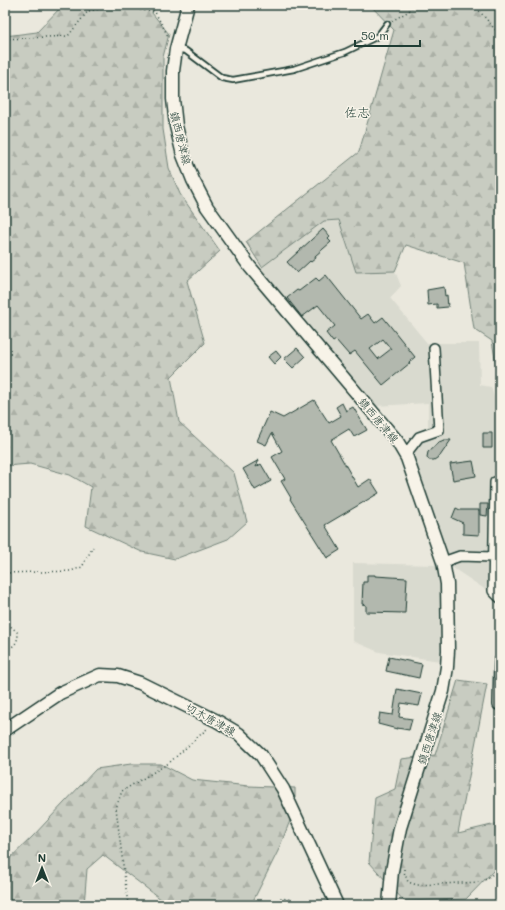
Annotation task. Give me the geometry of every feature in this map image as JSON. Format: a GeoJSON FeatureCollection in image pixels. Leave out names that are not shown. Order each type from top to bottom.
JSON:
{"type":"FeatureCollection","features":[{"type":"Feature","properties":{"kind":"main road","name":"鎮西唐津線"},"geometry":{"type":"LineString","coordinates":[[188,5],[176,49],[173,72],[173,99],[176,126],[183,155],[193,180],[207,208],[250,267],[397,441],[405,455],[443,562],[447,584],[447,667],[443,691],[400,828],[392,871],[389,905]]}},
{"type":"Feature","properties":{"kind":"main road","name":"切木唐津線"},"geometry":{"type":"LineString","coordinates":[[5,730],[60,693],[100,676],[118,676],[140,683],[217,721],[239,734],[261,755],[283,789],[337,905]]}},
{"type":"Feature","properties":{"kind":"street"},"geometry":{"type":"LineString","coordinates":[[405,455],[420,437],[439,430],[434,348]]}},
{"type":"Feature","properties":{"kind":"street"},"geometry":{"type":"LineString","coordinates":[[495,482],[492,591],[500,598]]}},
{"type":"Feature","properties":{"kind":"street"},"geometry":{"type":"LineString","coordinates":[[443,562],[460,556],[493,557]]}},
{"type":"Feature","properties":{"kind":"street"},"geometry":{"type":"LineString","coordinates":[[499,661],[498,705],[500,705]]}},
{"type":"Feature","properties":{"kind":"lane"},"geometry":{"type":"LineString","coordinates":[[176,49],[186,51],[222,78],[233,80],[294,69],[345,52],[378,36],[387,24]]}},
{"type":"Feature","properties":{"kind":"path"},"geometry":{"type":"LineString","coordinates":[[387,24],[409,11],[413,5]]}},
{"type":"Feature","properties":{"kind":"path"},"geometry":{"type":"LineString","coordinates":[[474,5],[500,35]]}},
{"type":"Feature","properties":{"kind":"path"},"geometry":{"type":"LineString","coordinates":[[5,39],[68,36],[88,11],[116,6],[155,12],[176,49]]}},
{"type":"Feature","properties":{"kind":"path"},"geometry":{"type":"LineString","coordinates":[[5,573],[71,571],[82,567],[93,546]]}},
{"type":"Feature","properties":{"kind":"path"},"geometry":{"type":"LineString","coordinates":[[5,621],[18,633],[18,641],[12,648],[5,650]]}},
{"type":"Feature","properties":{"kind":"path"},"geometry":{"type":"LineString","coordinates":[[128,905],[116,808],[122,791],[169,763],[217,721]]}},
{"type":"Feature","properties":{"kind":"path"},"geometry":{"type":"LineString","coordinates":[[404,864],[404,872],[408,882],[417,885],[482,882],[493,874],[500,864]]}},
{"type":"Feature","properties":{"kind":"path"},"geometry":{"type":"LineString","coordinates":[[276,905],[281,898],[292,900],[293,905]]}},
{"type":"Feature","properties":{"kind":"shaded area"},"geometry":{"type":"Polygon","coordinates":[[[339,220],[356,271],[395,271],[401,286],[390,298],[427,343],[479,343],[480,385],[491,387],[500,415],[500,480],[493,480],[489,592],[450,566],[406,443],[428,427],[428,403],[375,406],[263,275],[262,267],[324,221],[339,220]]]}},
{"type":"Feature","properties":{"kind":"shaded area"},"geometry":{"type":"Polygon","coordinates":[[[353,563],[436,565],[443,589],[440,661],[379,652],[353,641],[353,563]]]}},
{"type":"Feature","properties":{"kind":"green space"},"geometry":{"type":"Polygon","coordinates":[[[63,5],[156,5],[152,13],[169,34],[163,57],[163,129],[169,168],[180,194],[220,251],[187,281],[205,343],[171,377],[179,422],[234,473],[247,522],[228,539],[175,559],[142,552],[86,526],[91,487],[70,475],[30,464],[5,466],[5,36],[37,32],[63,5]]]}},
{"type":"Feature","properties":{"kind":"green space"},"geometry":{"type":"Polygon","coordinates":[[[370,5],[500,5],[500,388],[492,341],[474,329],[464,263],[406,245],[395,271],[356,272],[339,220],[324,221],[262,267],[246,242],[359,152],[394,30],[370,5]]]}},
{"type":"Feature","properties":{"kind":"green space"},"geometry":{"type":"Polygon","coordinates":[[[458,680],[487,684],[458,833],[500,823],[500,864],[466,899],[404,901],[369,862],[375,798],[395,789],[401,759],[435,755],[458,680]]]}},
{"type":"Feature","properties":{"kind":"green space"},"geometry":{"type":"Polygon","coordinates":[[[131,764],[161,764],[192,780],[249,786],[295,788],[295,808],[278,851],[251,905],[173,905],[162,900],[103,855],[87,869],[84,905],[5,905],[5,863],[33,836],[96,769],[131,764]]]}},
{"type":"Feature","properties":{"kind":"building"},"geometry":{"type":"Polygon","coordinates":[[[323,229],[330,237],[328,239],[331,242],[315,256],[316,258],[311,262],[310,261],[297,273],[287,262],[323,229]]]}},
{"type":"Feature","properties":{"kind":"building"},"geometry":{"type":"Polygon","coordinates":[[[326,275],[361,319],[368,314],[375,323],[383,317],[415,357],[409,362],[410,363],[383,385],[355,351],[349,355],[336,340],[333,342],[326,333],[335,326],[318,305],[302,317],[287,298],[316,278],[319,281],[326,275]],[[383,339],[370,349],[378,359],[391,349],[383,339]]]}},
{"type":"Feature","properties":{"kind":"building"},"geometry":{"type":"Polygon","coordinates":[[[444,287],[445,296],[447,295],[448,307],[437,308],[437,304],[428,305],[427,290],[444,287]]]}},
{"type":"Feature","properties":{"kind":"building"},"geometry":{"type":"Polygon","coordinates":[[[297,348],[305,357],[293,368],[284,359],[297,348]]]}},
{"type":"Feature","properties":{"kind":"building"},"geometry":{"type":"Polygon","coordinates":[[[276,351],[281,357],[274,364],[268,357],[276,351]]]}},
{"type":"Feature","properties":{"kind":"building"},"geometry":{"type":"Polygon","coordinates":[[[314,400],[329,423],[341,416],[336,407],[342,403],[346,411],[353,407],[367,430],[354,437],[349,429],[331,440],[358,487],[370,479],[379,493],[325,525],[340,550],[327,558],[290,499],[291,498],[281,481],[285,479],[272,457],[282,451],[272,433],[266,445],[257,441],[270,412],[283,418],[314,400]]]}},
{"type":"Feature","properties":{"kind":"building"},"geometry":{"type":"Polygon","coordinates":[[[483,433],[492,433],[492,448],[483,448],[483,433]]]}},
{"type":"Feature","properties":{"kind":"building"},"geometry":{"type":"Polygon","coordinates":[[[451,440],[440,456],[434,460],[429,460],[427,457],[428,452],[439,442],[451,440]]]}},
{"type":"Feature","properties":{"kind":"building"},"geometry":{"type":"Polygon","coordinates":[[[259,460],[256,467],[261,464],[271,481],[255,490],[243,469],[259,460]]]}},
{"type":"Feature","properties":{"kind":"building"},"geometry":{"type":"Polygon","coordinates":[[[473,461],[476,476],[453,480],[450,464],[473,461]]]}},
{"type":"Feature","properties":{"kind":"building"},"geometry":{"type":"Polygon","coordinates":[[[480,504],[488,504],[487,516],[480,515],[480,504]]]}},
{"type":"Feature","properties":{"kind":"building"},"geometry":{"type":"Polygon","coordinates":[[[456,508],[460,510],[479,510],[479,535],[463,534],[463,523],[452,518],[456,508]]]}},
{"type":"Feature","properties":{"kind":"building"},"geometry":{"type":"Polygon","coordinates":[[[367,575],[407,578],[405,613],[366,612],[366,605],[362,604],[363,582],[367,582],[367,575]]]}},
{"type":"Feature","properties":{"kind":"building"},"geometry":{"type":"Polygon","coordinates":[[[389,657],[422,664],[419,678],[386,671],[389,657]]]}},
{"type":"Feature","properties":{"kind":"building"},"geometry":{"type":"Polygon","coordinates":[[[397,689],[422,694],[419,706],[401,703],[399,717],[412,719],[409,730],[397,729],[378,724],[380,713],[393,715],[397,689]]]}},
{"type":"Feature","properties":{"kind":"district","name":"佐志"},"geometry":{"type":"Point","coordinates":[357,111]}}]}
